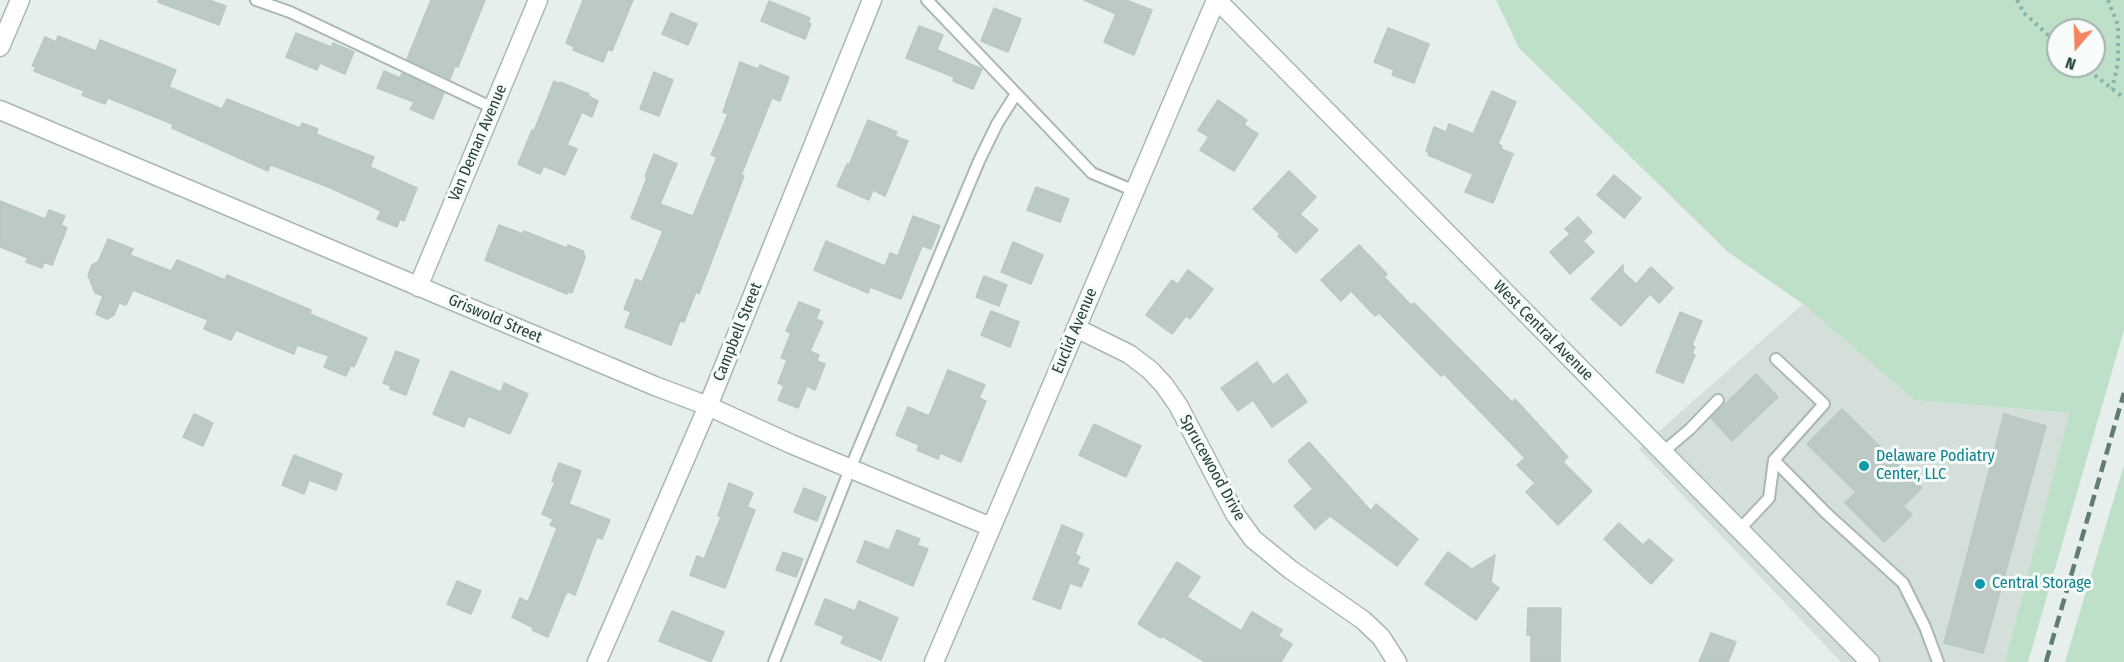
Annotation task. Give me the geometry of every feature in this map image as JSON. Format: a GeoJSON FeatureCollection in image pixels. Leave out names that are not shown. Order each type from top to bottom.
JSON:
{"type":"FeatureCollection","features":[{"type":"Feature","properties":{"kind":"street"},"geometry":{"type":"LineString","coordinates":[[0,47],[20,0]]}},
{"type":"Feature","properties":{"kind":"street","name":"Van Deman Avenue"},"geometry":{"type":"LineString","coordinates":[[418,287],[538,0]]}},
{"type":"Feature","properties":{"kind":"street","name":"Campbell Street"},"geometry":{"type":"LineString","coordinates":[[597,662],[708,406],[872,0]]}},
{"type":"Feature","properties":{"kind":"street","name":"Euclid Avenue"},"geometry":{"type":"LineString","coordinates":[[934,662],[1216,0]]}},
{"type":"Feature","properties":{"kind":"street","name":"West Central Avenue"},"geometry":{"type":"LineString","coordinates":[[1216,0],[1870,662]]}},
{"type":"Feature","properties":{"kind":"street","name":"Griswold Street"},"geometry":{"type":"LineString","coordinates":[[0,110],[991,527]]}},
{"type":"Feature","properties":{"kind":"street","name":"Sprucewood Drive"},"geometry":{"type":"LineString","coordinates":[[1076,328],[1129,354],[1150,370],[1178,405],[1235,514],[1253,540],[1291,570],[1363,620],[1381,637],[1397,662]]}},
{"type":"Feature","properties":{"kind":"lane"},"geometry":{"type":"LineString","coordinates":[[256,0],[290,12],[493,108]]}},
{"type":"Feature","properties":{"kind":"lane"},"geometry":{"type":"LineString","coordinates":[[927,0],[1092,173],[1135,190]]}},
{"type":"Feature","properties":{"kind":"lane"},"geometry":{"type":"LineString","coordinates":[[774,662],[850,469],[979,161],[997,123],[1016,94]]}},
{"type":"Feature","properties":{"kind":"lane"},"geometry":{"type":"LineString","coordinates":[[1740,529],[1769,498],[1774,460],[1824,404],[1776,359]]}},
{"type":"Feature","properties":{"kind":"lane"},"geometry":{"type":"LineString","coordinates":[[1663,452],[1690,429],[1718,400]]}},
{"type":"Feature","properties":{"kind":"lane"},"geometry":{"type":"LineString","coordinates":[[1774,460],[1826,513],[1903,583],[1925,627],[1938,662]]}},
{"type":"Feature","properties":{"kind":"path"},"geometry":{"type":"LineString","coordinates":[[2017,0],[2024,13],[2046,33]]}},
{"type":"Feature","properties":{"kind":"path"},"geometry":{"type":"LineString","coordinates":[[2108,0],[2118,25],[2118,63],[2112,89]]}},
{"type":"Feature","properties":{"kind":"path"},"geometry":{"type":"LineString","coordinates":[[2098,78],[2124,98]]}},
{"type":"Feature","properties":{"kind":"shaded area"},"geometry":{"type":"Polygon","coordinates":[[[1803,304],[1914,400],[2069,413],[2005,662],[1841,662],[1639,449],[1803,304]]]}},
{"type":"Feature","properties":{"kind":"green space"},"geometry":{"type":"Polygon","coordinates":[[[1496,0],[2124,0],[2124,330],[2028,662],[2005,662],[2069,413],[1914,400],[1803,304],[1728,252],[1519,48],[1496,0]]]}},
{"type":"Feature","properties":{"kind":"green space"},"geometry":{"type":"Polygon","coordinates":[[[2124,465],[2124,662],[2065,662],[2124,465]]]}},
{"type":"Feature","properties":{"kind":"building"},"geometry":{"type":"Polygon","coordinates":[[[159,0],[209,0],[226,6],[219,25],[158,2],[159,0]]]}},
{"type":"Feature","properties":{"kind":"building"},"geometry":{"type":"Polygon","coordinates":[[[431,0],[485,0],[458,67],[455,66],[450,79],[407,59],[431,0]]]}},
{"type":"Feature","properties":{"kind":"building"},"geometry":{"type":"Polygon","coordinates":[[[583,0],[633,0],[612,51],[608,49],[603,62],[573,50],[574,47],[566,43],[583,0]]]}},
{"type":"Feature","properties":{"kind":"building"},"geometry":{"type":"Polygon","coordinates":[[[1084,0],[1126,0],[1152,10],[1134,55],[1104,42],[1116,14],[1084,0]]]}},
{"type":"Feature","properties":{"kind":"building"},"geometry":{"type":"Polygon","coordinates":[[[769,1],[810,18],[808,22],[811,24],[805,39],[761,21],[769,1]]]}},
{"type":"Feature","properties":{"kind":"building"},"geometry":{"type":"Polygon","coordinates":[[[994,8],[1021,19],[1008,52],[981,41],[994,8]]]}},
{"type":"Feature","properties":{"kind":"building"},"geometry":{"type":"Polygon","coordinates":[[[671,13],[697,24],[688,45],[662,34],[671,13]]]}},
{"type":"Feature","properties":{"kind":"building"},"geometry":{"type":"Polygon","coordinates":[[[919,26],[943,35],[937,50],[982,69],[973,89],[953,81],[954,77],[906,58],[919,26]]]}},
{"type":"Feature","properties":{"kind":"building"},"geometry":{"type":"Polygon","coordinates":[[[1388,28],[1429,44],[1414,83],[1392,75],[1394,70],[1374,62],[1388,28]]]}},
{"type":"Feature","properties":{"kind":"building"},"geometry":{"type":"Polygon","coordinates":[[[296,33],[331,47],[333,43],[354,52],[345,74],[320,63],[317,70],[286,57],[296,33]]]}},
{"type":"Feature","properties":{"kind":"building"},"geometry":{"type":"Polygon","coordinates":[[[58,36],[96,51],[100,40],[176,70],[169,87],[222,109],[227,99],[300,128],[302,123],[318,129],[316,134],[374,157],[370,167],[417,188],[404,221],[400,219],[397,227],[377,219],[381,211],[328,187],[274,166],[270,165],[268,171],[172,128],[173,125],[170,123],[108,98],[105,104],[82,95],[84,91],[34,71],[36,67],[32,66],[45,37],[56,42],[58,36]]]}},
{"type":"Feature","properties":{"kind":"building"},"geometry":{"type":"Polygon","coordinates":[[[740,62],[758,69],[760,65],[789,77],[780,101],[772,98],[741,175],[744,176],[699,294],[696,292],[684,322],[680,321],[671,345],[625,327],[631,312],[624,309],[636,279],[642,282],[663,231],[631,218],[654,154],[677,164],[660,204],[693,216],[717,157],[711,155],[728,114],[723,112],[740,62]]]}},
{"type":"Feature","properties":{"kind":"building"},"geometry":{"type":"Polygon","coordinates":[[[384,71],[400,78],[402,73],[444,93],[433,119],[410,109],[414,102],[377,88],[384,71]]]}},
{"type":"Feature","properties":{"kind":"building"},"geometry":{"type":"Polygon","coordinates":[[[654,72],[673,80],[659,116],[640,109],[654,72]]]}},
{"type":"Feature","properties":{"kind":"building"},"geometry":{"type":"Polygon","coordinates":[[[554,81],[589,94],[588,96],[598,101],[592,117],[582,112],[567,145],[577,149],[565,175],[544,166],[540,174],[518,164],[554,81]]]}},
{"type":"Feature","properties":{"kind":"building"},"geometry":{"type":"Polygon","coordinates":[[[1492,91],[1516,102],[1498,144],[1502,146],[1501,149],[1513,154],[1493,203],[1465,192],[1473,174],[1428,155],[1426,151],[1434,127],[1446,132],[1449,124],[1473,134],[1492,91]]]}},
{"type":"Feature","properties":{"kind":"building"},"geometry":{"type":"Polygon","coordinates":[[[1218,100],[1247,120],[1244,125],[1258,134],[1234,171],[1200,150],[1209,137],[1198,130],[1218,100]]]}},
{"type":"Feature","properties":{"kind":"building"},"geometry":{"type":"Polygon","coordinates":[[[868,120],[897,132],[895,136],[908,141],[885,196],[873,190],[869,200],[837,186],[847,164],[849,165],[868,120]]]}},
{"type":"Feature","properties":{"kind":"building"},"geometry":{"type":"Polygon","coordinates":[[[1289,171],[1316,197],[1300,214],[1318,230],[1296,253],[1278,236],[1280,234],[1253,209],[1289,171]]]}},
{"type":"Feature","properties":{"kind":"building"},"geometry":{"type":"Polygon","coordinates":[[[1614,175],[1641,198],[1624,218],[1597,195],[1614,175]]]}},
{"type":"Feature","properties":{"kind":"building"},"geometry":{"type":"Polygon","coordinates":[[[1036,187],[1069,199],[1060,222],[1027,210],[1036,187]]]}},
{"type":"Feature","properties":{"kind":"building"},"geometry":{"type":"Polygon","coordinates":[[[0,201],[45,219],[49,210],[65,216],[61,225],[67,228],[52,265],[44,262],[42,268],[26,262],[28,258],[0,247],[0,201]]]}},
{"type":"Feature","properties":{"kind":"building"},"geometry":{"type":"Polygon","coordinates":[[[913,216],[940,226],[931,249],[922,246],[901,299],[870,287],[868,293],[814,270],[826,241],[885,266],[890,253],[898,256],[913,216]]]}},
{"type":"Feature","properties":{"kind":"building"},"geometry":{"type":"Polygon","coordinates":[[[1578,217],[1592,232],[1583,241],[1594,252],[1570,274],[1550,252],[1570,234],[1565,229],[1578,217]]]}},
{"type":"Feature","properties":{"kind":"building"},"geometry":{"type":"Polygon","coordinates":[[[499,225],[523,234],[524,231],[567,248],[568,245],[583,251],[585,258],[572,293],[567,294],[485,260],[499,225]]]}},
{"type":"Feature","properties":{"kind":"building"},"geometry":{"type":"Polygon","coordinates":[[[108,239],[133,249],[130,255],[171,271],[177,260],[225,280],[227,275],[311,310],[310,314],[367,338],[354,367],[351,365],[346,376],[324,367],[329,356],[297,345],[294,354],[236,330],[231,340],[204,329],[208,320],[133,290],[126,305],[119,303],[114,315],[107,319],[96,314],[103,296],[95,293],[88,275],[92,265],[98,262],[108,239]]]}},
{"type":"Feature","properties":{"kind":"building"},"geometry":{"type":"Polygon","coordinates":[[[1013,242],[1043,255],[1031,284],[1001,272],[1013,242]]]}},
{"type":"Feature","properties":{"kind":"building"},"geometry":{"type":"Polygon","coordinates":[[[1359,245],[1387,274],[1384,277],[1411,305],[1414,303],[1512,402],[1515,399],[1568,457],[1563,462],[1592,491],[1558,525],[1526,492],[1535,483],[1517,465],[1525,458],[1444,374],[1441,376],[1379,313],[1375,316],[1351,291],[1341,301],[1321,280],[1359,245]]]}},
{"type":"Feature","properties":{"kind":"building"},"geometry":{"type":"Polygon","coordinates":[[[1623,265],[1623,272],[1636,284],[1651,267],[1673,288],[1659,303],[1650,294],[1621,326],[1591,299],[1623,265]]]}},
{"type":"Feature","properties":{"kind":"building"},"geometry":{"type":"Polygon","coordinates":[[[1188,270],[1213,289],[1190,319],[1186,316],[1172,334],[1146,315],[1172,280],[1178,284],[1188,270]]]}},
{"type":"Feature","properties":{"kind":"building"},"geometry":{"type":"Polygon","coordinates":[[[984,276],[1007,285],[999,306],[976,297],[984,276]]]}},
{"type":"Feature","properties":{"kind":"building"},"geometry":{"type":"Polygon","coordinates":[[[799,302],[820,310],[816,319],[823,322],[810,351],[819,355],[817,361],[825,364],[815,390],[807,386],[798,408],[778,400],[784,386],[778,383],[787,360],[781,358],[791,333],[786,331],[799,302]]]}},
{"type":"Feature","properties":{"kind":"building"},"geometry":{"type":"Polygon","coordinates":[[[991,311],[1019,322],[1010,347],[981,335],[991,311]]]}},
{"type":"Feature","properties":{"kind":"building"},"geometry":{"type":"Polygon","coordinates":[[[1680,312],[1702,321],[1692,345],[1695,347],[1692,353],[1695,355],[1683,383],[1656,372],[1680,312]]]}},
{"type":"Feature","properties":{"kind":"building"},"geometry":{"type":"Polygon","coordinates":[[[396,351],[419,360],[406,395],[390,389],[391,386],[383,383],[396,351]]]}},
{"type":"Feature","properties":{"kind":"building"},"geometry":{"type":"Polygon","coordinates":[[[1257,362],[1273,385],[1287,374],[1307,402],[1272,427],[1253,400],[1238,411],[1221,388],[1257,362]]]}},
{"type":"Feature","properties":{"kind":"building"},"geometry":{"type":"Polygon","coordinates":[[[948,370],[985,385],[979,398],[986,401],[961,462],[940,453],[938,459],[917,450],[919,445],[896,435],[908,407],[929,416],[948,370]]]}},
{"type":"Feature","properties":{"kind":"building"},"geometry":{"type":"Polygon","coordinates":[[[451,371],[501,392],[504,383],[528,394],[510,434],[468,416],[464,427],[433,414],[451,371]]]}},
{"type":"Feature","properties":{"kind":"building"},"geometry":{"type":"Polygon","coordinates":[[[1756,374],[1778,397],[1732,441],[1711,418],[1756,374]]]}},
{"type":"Feature","properties":{"kind":"building","name":"Delaware Podiatry Center, LLC"},"geometry":{"type":"Polygon","coordinates":[[[1842,409],[1922,488],[1903,506],[1912,515],[1884,542],[1845,503],[1856,492],[1807,444],[1842,409]]]}},
{"type":"Feature","properties":{"kind":"building"},"geometry":{"type":"Polygon","coordinates":[[[194,414],[213,423],[203,446],[183,437],[194,414]]]}},
{"type":"Feature","properties":{"kind":"building"},"geometry":{"type":"Polygon","coordinates":[[[2004,414],[2046,426],[1983,653],[1944,643],[2004,414]]]}},
{"type":"Feature","properties":{"kind":"building"},"geometry":{"type":"Polygon","coordinates":[[[1094,424],[1141,446],[1126,477],[1079,455],[1094,424]]]}},
{"type":"Feature","properties":{"kind":"building"},"geometry":{"type":"Polygon","coordinates":[[[1309,442],[1371,511],[1376,504],[1418,539],[1397,566],[1330,516],[1315,529],[1294,506],[1313,489],[1288,461],[1309,442]]]}},
{"type":"Feature","properties":{"kind":"building"},"geometry":{"type":"Polygon","coordinates":[[[294,455],[342,474],[336,490],[309,480],[304,494],[282,485],[294,455]]]}},
{"type":"Feature","properties":{"kind":"building"},"geometry":{"type":"Polygon","coordinates":[[[559,463],[581,471],[569,504],[610,520],[602,539],[597,537],[575,595],[567,591],[548,637],[512,617],[520,598],[528,602],[557,528],[550,525],[553,519],[542,514],[555,482],[552,481],[559,463]]]}},
{"type":"Feature","properties":{"kind":"building"},"geometry":{"type":"Polygon","coordinates":[[[729,483],[753,493],[747,507],[755,510],[725,588],[690,575],[697,556],[704,559],[721,517],[718,516],[729,483]]]}},
{"type":"Feature","properties":{"kind":"building"},"geometry":{"type":"Polygon","coordinates":[[[804,488],[826,497],[817,521],[794,512],[804,488]]]}},
{"type":"Feature","properties":{"kind":"building"},"geometry":{"type":"Polygon","coordinates":[[[1619,523],[1643,545],[1649,539],[1673,560],[1651,584],[1604,539],[1619,523]]]}},
{"type":"Feature","properties":{"kind":"building"},"geometry":{"type":"Polygon","coordinates":[[[1062,525],[1083,534],[1075,554],[1080,557],[1077,564],[1089,569],[1081,587],[1070,583],[1060,609],[1033,599],[1062,525]]]}},
{"type":"Feature","properties":{"kind":"building"},"geometry":{"type":"Polygon","coordinates":[[[897,530],[920,539],[917,545],[928,549],[913,586],[857,562],[865,541],[889,550],[897,530]]]}},
{"type":"Feature","properties":{"kind":"building"},"geometry":{"type":"Polygon","coordinates":[[[783,552],[803,559],[796,577],[776,570],[783,552]]]}},
{"type":"Feature","properties":{"kind":"building"},"geometry":{"type":"Polygon","coordinates":[[[1448,552],[1472,569],[1495,555],[1491,582],[1499,588],[1476,620],[1425,584],[1448,552]]]}},
{"type":"Feature","properties":{"kind":"building"},"geometry":{"type":"Polygon","coordinates":[[[1177,562],[1200,577],[1187,597],[1241,631],[1252,612],[1282,630],[1278,636],[1292,644],[1281,662],[1205,662],[1138,624],[1177,562]]]}},
{"type":"Feature","properties":{"kind":"building"},"geometry":{"type":"Polygon","coordinates":[[[457,581],[481,591],[471,614],[447,604],[457,581]]]}},
{"type":"Feature","properties":{"kind":"building"},"geometry":{"type":"Polygon","coordinates":[[[825,599],[855,611],[859,601],[898,618],[881,660],[841,643],[844,636],[815,624],[825,599]]]}},
{"type":"Feature","properties":{"kind":"building"},"geometry":{"type":"Polygon","coordinates":[[[1528,608],[1561,608],[1560,662],[1531,662],[1531,635],[1527,635],[1528,608]]]}},
{"type":"Feature","properties":{"kind":"building"},"geometry":{"type":"Polygon","coordinates":[[[672,611],[724,632],[711,662],[659,641],[672,611]]]}},
{"type":"Feature","properties":{"kind":"building"},"geometry":{"type":"Polygon","coordinates":[[[1711,633],[1736,642],[1728,662],[1699,662],[1711,633]]]}},
{"type":"Feature","properties":{"kind":"railway"},"geometry":{"type":"LineString","coordinates":[[2046,662],[2124,393]]}},
{"type":"Feature","properties":{"kind":"place","name":"Delaware Podiatry Center, LLC"},"geometry":{"type":"Point","coordinates":[1864,466]}},
{"type":"Feature","properties":{"kind":"place","name":"Central Storage"},"geometry":{"type":"Point","coordinates":[1980,584]}}]}
